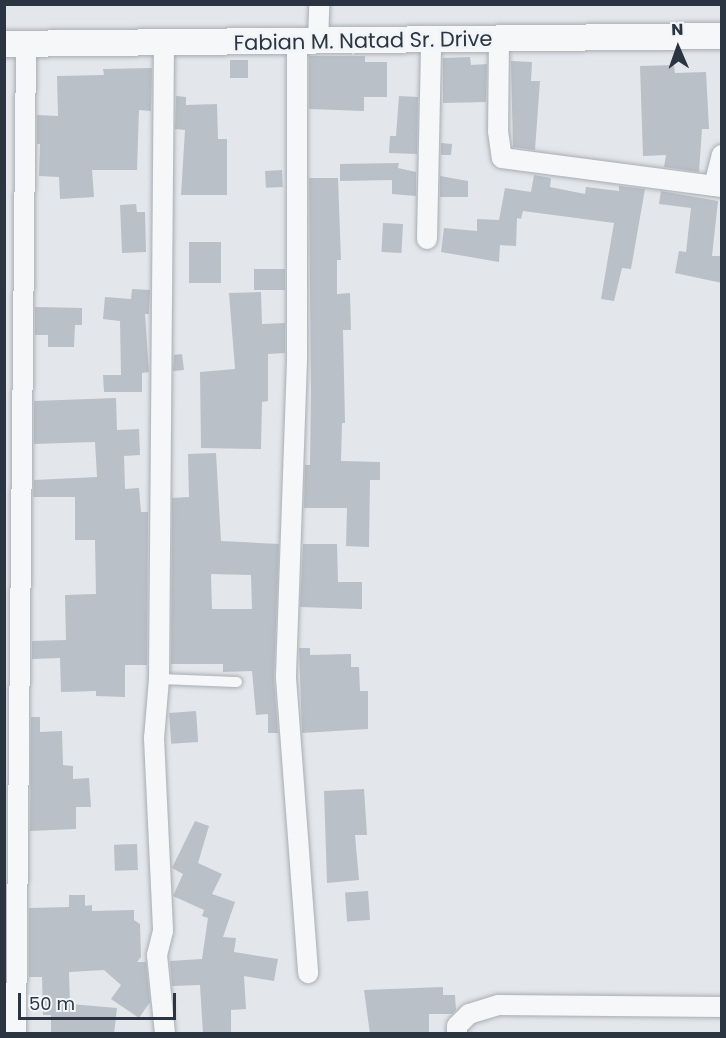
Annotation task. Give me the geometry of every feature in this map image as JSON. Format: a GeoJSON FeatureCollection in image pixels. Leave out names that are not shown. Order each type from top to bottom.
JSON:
{"type":"FeatureCollection","features":[{"type":"Feature","properties":{"kind":"street"},"geometry":{"type":"LineString","coordinates":[[308,973],[286,678],[308,42],[319,4]]}},
{"type":"Feature","properties":{"kind":"street","name":"Fabian M. Natad Sr. Drive"},"geometry":{"type":"LineString","coordinates":[[15,44],[722,36]]}},
{"type":"Feature","properties":{"kind":"street"},"geometry":{"type":"LineString","coordinates":[[498,39],[498,142],[502,158],[718,187],[722,155]]}},
{"type":"Feature","properties":{"kind":"street"},"geometry":{"type":"LineString","coordinates":[[427,239],[431,40]]}},
{"type":"Feature","properties":{"kind":"street"},"geometry":{"type":"LineString","coordinates":[[164,43],[159,679],[154,738],[163,931],[157,955],[165,1034]]}},
{"type":"Feature","properties":{"kind":"street"},"geometry":{"type":"LineString","coordinates":[[15,44],[11,704],[16,1034]]}},
{"type":"Feature","properties":{"kind":"street"},"geometry":{"type":"LineString","coordinates":[[457,1034],[457,1026],[469,1014],[499,1005],[722,1007]]}},
{"type":"Feature","properties":{"kind":"lane"},"geometry":{"type":"LineString","coordinates":[[159,679],[237,682]]}},
{"type":"Feature","properties":{"kind":"building"},"geometry":{"type":"Polygon","coordinates":[[[309,56],[365,56],[365,62],[387,62],[387,97],[364,97],[364,111],[309,109],[309,56]]]}},
{"type":"Feature","properties":{"kind":"building"},"geometry":{"type":"Polygon","coordinates":[[[470,57],[471,65],[487,64],[486,102],[443,103],[443,58],[470,57]]]}},
{"type":"Feature","properties":{"kind":"building"},"geometry":{"type":"Polygon","coordinates":[[[230,60],[248,60],[248,78],[230,78],[230,60]]]}},
{"type":"Feature","properties":{"kind":"building"},"geometry":{"type":"Polygon","coordinates":[[[511,61],[532,62],[531,81],[540,81],[535,150],[513,147],[511,61]]]}},
{"type":"Feature","properties":{"kind":"building"},"geometry":{"type":"Polygon","coordinates":[[[674,65],[675,73],[706,72],[709,129],[702,129],[699,172],[664,167],[666,155],[643,156],[640,66],[674,65]]]}},
{"type":"Feature","properties":{"kind":"building"},"geometry":{"type":"Polygon","coordinates":[[[152,68],[151,111],[139,110],[137,170],[92,170],[94,197],[60,199],[59,177],[39,176],[40,144],[37,144],[37,115],[58,116],[57,76],[104,75],[103,69],[152,68]]]}},
{"type":"Feature","properties":{"kind":"building"},"geometry":{"type":"Polygon","coordinates":[[[176,96],[186,97],[186,105],[217,104],[218,139],[227,139],[227,195],[181,195],[185,130],[175,129],[176,96]]]}},
{"type":"Feature","properties":{"kind":"building"},"geometry":{"type":"Polygon","coordinates":[[[399,96],[418,97],[417,154],[389,153],[390,136],[396,136],[399,96]]]}},
{"type":"Feature","properties":{"kind":"building"},"geometry":{"type":"Polygon","coordinates":[[[441,143],[452,144],[451,155],[441,155],[441,143]]]}},
{"type":"Feature","properties":{"kind":"building"},"geometry":{"type":"Polygon","coordinates":[[[399,163],[398,168],[416,172],[416,196],[392,194],[392,180],[340,181],[340,164],[399,163]]]}},
{"type":"Feature","properties":{"kind":"building"},"geometry":{"type":"Polygon","coordinates":[[[282,170],[283,187],[266,188],[265,171],[282,170]]]}},
{"type":"Feature","properties":{"kind":"building"},"geometry":{"type":"Polygon","coordinates":[[[534,175],[551,178],[550,187],[585,194],[586,187],[619,191],[619,186],[645,189],[631,269],[622,268],[614,301],[601,299],[614,223],[523,211],[521,219],[517,218],[516,246],[500,245],[499,262],[441,252],[444,228],[477,231],[477,219],[499,220],[505,188],[531,192],[534,175]]]}},
{"type":"Feature","properties":{"kind":"building"},"geometry":{"type":"Polygon","coordinates":[[[440,176],[468,181],[468,197],[440,197],[440,176]]]}},
{"type":"Feature","properties":{"kind":"building"},"geometry":{"type":"Polygon","coordinates":[[[309,178],[338,178],[341,260],[337,260],[337,294],[350,293],[351,330],[343,330],[345,423],[342,423],[341,461],[380,462],[380,480],[370,480],[369,547],[346,546],[347,508],[304,508],[305,465],[310,465],[309,178]]]}},
{"type":"Feature","properties":{"kind":"building"},"geometry":{"type":"Polygon","coordinates":[[[661,191],[718,201],[712,256],[722,256],[722,283],[675,273],[679,251],[686,252],[691,208],[659,204],[661,191]]]}},
{"type":"Feature","properties":{"kind":"building"},"geometry":{"type":"Polygon","coordinates":[[[136,204],[137,212],[145,212],[146,252],[122,253],[120,205],[136,204]]]}},
{"type":"Feature","properties":{"kind":"building"},"geometry":{"type":"Polygon","coordinates":[[[383,223],[403,224],[401,253],[381,252],[383,223]]]}},
{"type":"Feature","properties":{"kind":"building"},"geometry":{"type":"Polygon","coordinates":[[[189,242],[221,242],[221,283],[189,283],[189,242]]]}},
{"type":"Feature","properties":{"kind":"building"},"geometry":{"type":"Polygon","coordinates":[[[254,269],[285,269],[285,290],[254,290],[254,269]]]}},
{"type":"Feature","properties":{"kind":"building"},"geometry":{"type":"Polygon","coordinates":[[[132,289],[150,290],[149,314],[145,314],[149,372],[142,373],[142,392],[104,392],[103,375],[121,375],[120,321],[103,319],[105,297],[131,299],[132,289]]]}},
{"type":"Feature","properties":{"kind":"building"},"geometry":{"type":"Polygon","coordinates":[[[261,292],[262,324],[285,323],[285,353],[268,354],[268,401],[262,402],[261,449],[201,448],[200,372],[235,369],[229,293],[261,292]]]}},
{"type":"Feature","properties":{"kind":"building"},"geometry":{"type":"Polygon","coordinates":[[[35,307],[82,308],[82,325],[75,325],[74,347],[48,347],[48,335],[35,335],[35,307]]]}},
{"type":"Feature","properties":{"kind":"building"},"geometry":{"type":"Polygon","coordinates":[[[182,354],[184,370],[173,371],[174,355],[182,354]]]}},
{"type":"Feature","properties":{"kind":"building"},"geometry":{"type":"Polygon","coordinates":[[[116,398],[117,430],[139,429],[140,455],[124,456],[125,489],[139,488],[141,512],[148,512],[147,665],[125,665],[125,697],[96,696],[96,691],[61,692],[60,658],[32,659],[32,641],[66,640],[65,595],[96,594],[95,540],[75,540],[75,497],[33,497],[34,480],[97,477],[95,442],[34,444],[34,401],[116,398]]]}},
{"type":"Feature","properties":{"kind":"building"},"geometry":{"type":"Polygon","coordinates":[[[216,453],[221,541],[279,544],[274,678],[278,733],[268,733],[268,714],[256,715],[252,671],[223,672],[223,664],[171,664],[172,498],[189,497],[188,454],[216,453]],[[211,574],[212,609],[252,609],[251,575],[211,574]]]}},
{"type":"Feature","properties":{"kind":"building"},"geometry":{"type":"Polygon","coordinates":[[[303,544],[337,544],[338,582],[362,582],[362,609],[300,607],[303,544]]]}},
{"type":"Feature","properties":{"kind":"building"},"geometry":{"type":"Polygon","coordinates":[[[299,648],[310,648],[310,655],[351,654],[351,667],[359,667],[360,691],[368,691],[368,729],[302,733],[299,648]]]}},
{"type":"Feature","properties":{"kind":"building"},"geometry":{"type":"Polygon","coordinates":[[[196,711],[198,742],[171,744],[169,713],[196,711]]]}},
{"type":"Feature","properties":{"kind":"building"},"geometry":{"type":"Polygon","coordinates":[[[31,717],[40,717],[40,732],[62,731],[63,765],[73,766],[73,779],[89,778],[91,807],[76,807],[76,829],[30,831],[31,717]]]}},
{"type":"Feature","properties":{"kind":"building"},"geometry":{"type":"Polygon","coordinates":[[[364,789],[367,835],[355,835],[359,880],[327,883],[324,791],[364,789]]]}},
{"type":"Feature","properties":{"kind":"building"},"geometry":{"type":"Polygon","coordinates":[[[195,821],[209,826],[198,863],[222,874],[212,894],[235,902],[223,937],[236,938],[234,952],[278,959],[274,981],[244,976],[246,1009],[231,1010],[231,1034],[203,1034],[200,985],[172,986],[170,961],[202,959],[208,918],[202,916],[204,910],[173,896],[183,874],[172,868],[195,821]]]}},
{"type":"Feature","properties":{"kind":"building"},"geometry":{"type":"Polygon","coordinates":[[[137,844],[138,870],[115,871],[114,845],[137,844]]]}},
{"type":"Feature","properties":{"kind":"building"},"geometry":{"type":"Polygon","coordinates":[[[368,891],[370,920],[347,922],[345,893],[368,891]]]}},
{"type":"Feature","properties":{"kind":"building"},"geometry":{"type":"Polygon","coordinates":[[[69,895],[85,895],[85,906],[92,905],[92,911],[134,910],[134,920],[140,924],[141,957],[137,962],[146,962],[150,1002],[139,1018],[111,999],[121,985],[104,970],[69,972],[70,1004],[117,1008],[114,1034],[51,1034],[51,1015],[43,1015],[42,977],[29,977],[29,908],[69,907],[69,895]]]}},
{"type":"Feature","properties":{"kind":"building"},"geometry":{"type":"Polygon","coordinates":[[[443,987],[443,995],[455,995],[456,1010],[452,1014],[429,1014],[429,1034],[370,1034],[364,990],[443,987]]]}}]}
